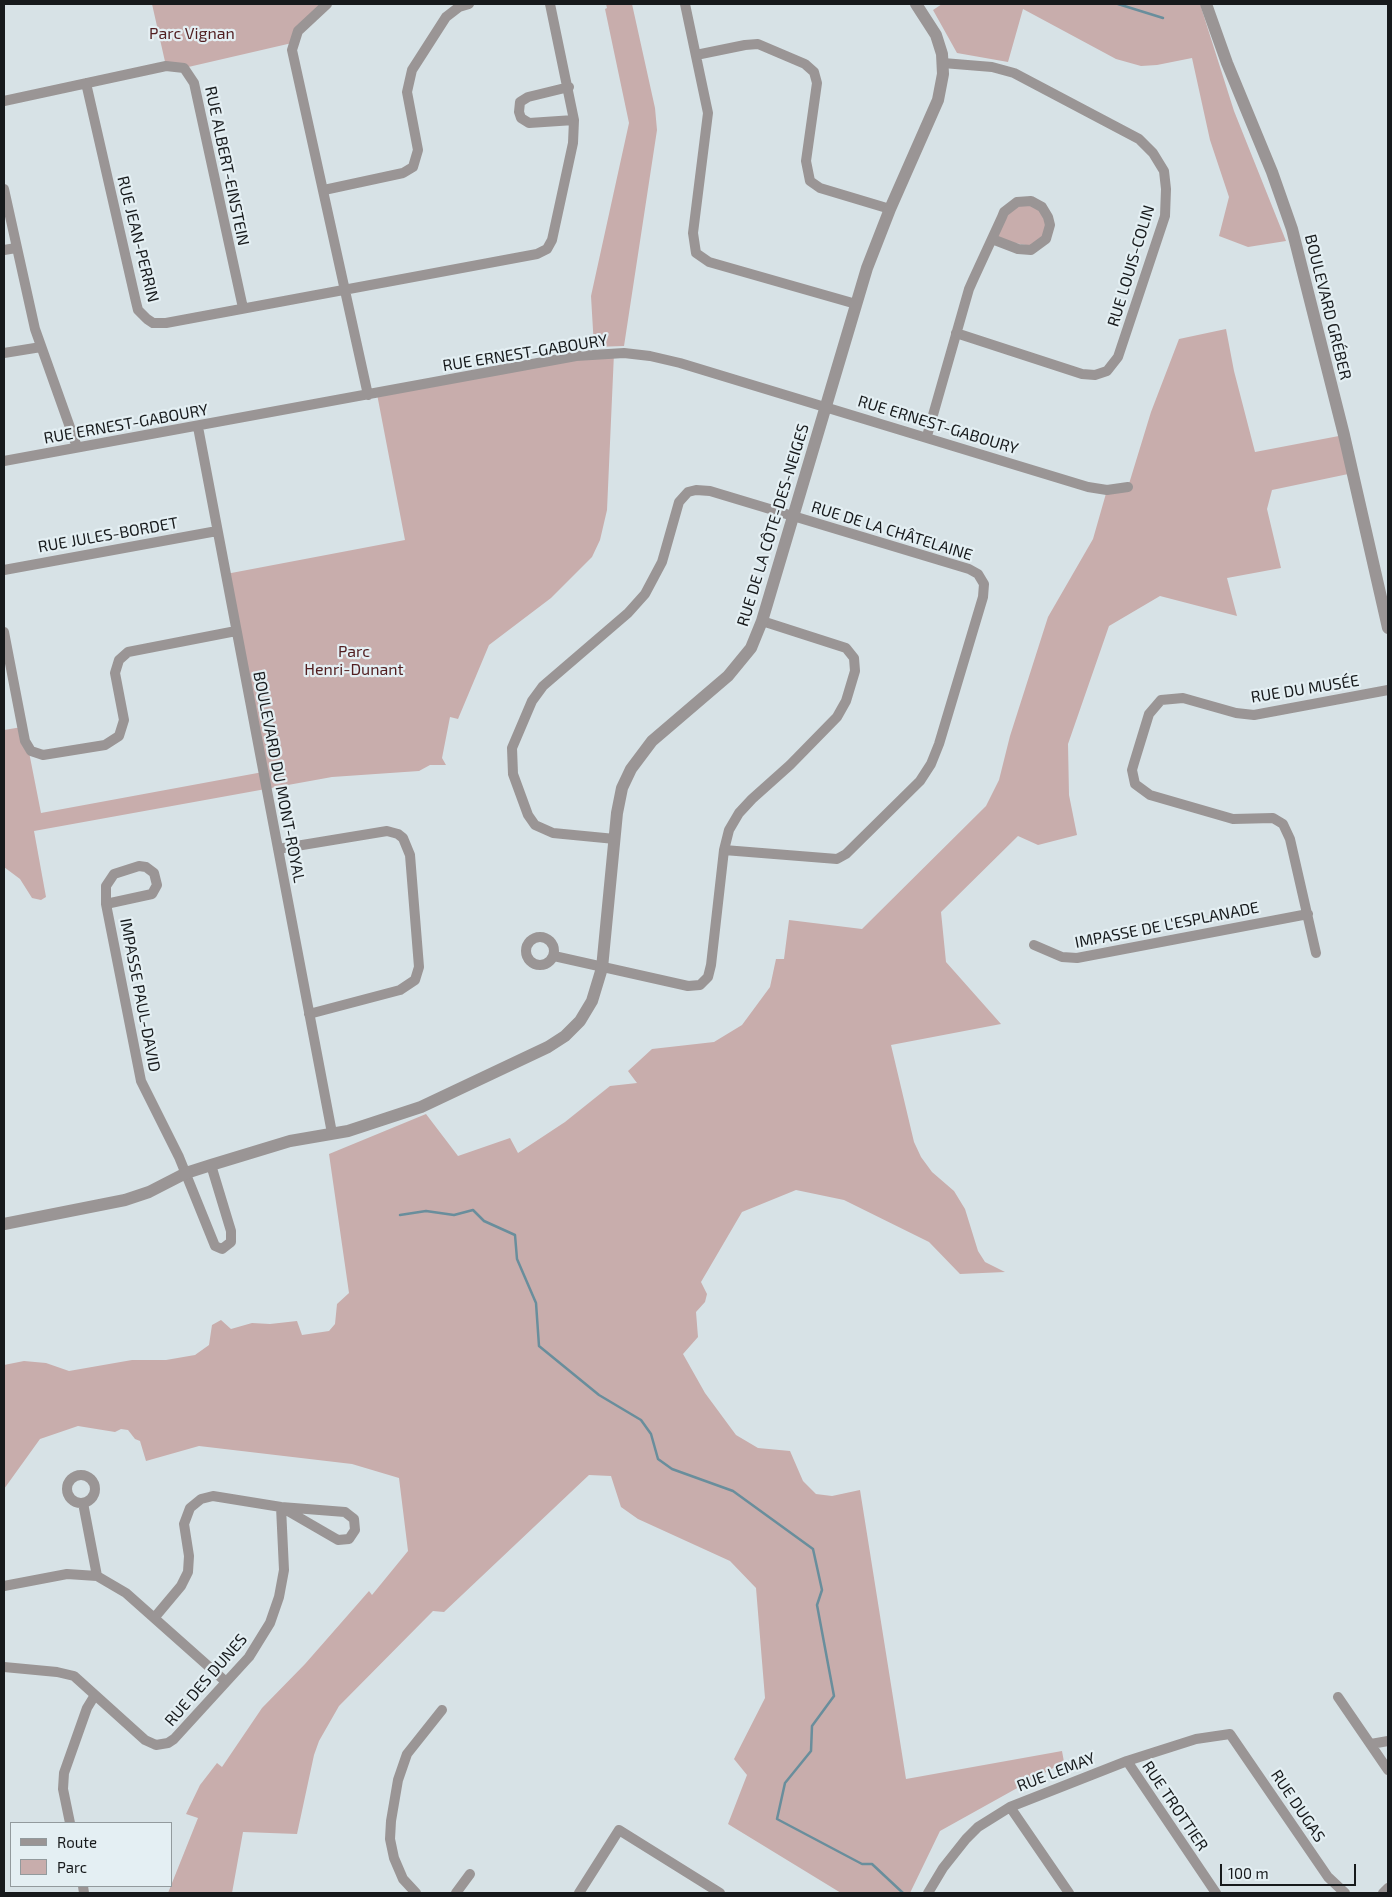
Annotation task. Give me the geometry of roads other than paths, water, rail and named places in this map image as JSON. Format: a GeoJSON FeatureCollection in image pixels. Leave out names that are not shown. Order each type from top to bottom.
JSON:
{"type":"FeatureCollection","features":[{"type":"Feature","properties":{"kind":"street"},"geometry":{"type":"LineString","coordinates":[[327,4],[298,31],[292,50],[368,395]]}},
{"type":"Feature","properties":{"kind":"street"},"geometry":{"type":"LineString","coordinates":[[324,190],[403,173],[413,167],[418,150],[408,92],[412,70],[446,17],[459,8],[470,4]]}},
{"type":"Feature","properties":{"kind":"street","name":"RUE JEAN-PERRIN"},"geometry":{"type":"LineString","coordinates":[[86,83],[136,302],[142,315],[152,323],[166,323],[537,254],[546,249],[552,240],[567,172],[573,143],[574,120],[569,87],[550,4]]}},
{"type":"Feature","properties":{"kind":"street"},"geometry":{"type":"LineString","coordinates":[[685,4],[708,122],[692,233],[696,253],[709,262],[856,304]]}},
{"type":"Feature","properties":{"kind":"street","name":"RUE DE LA CÔTE-DES-NEIGES"},"geometry":{"type":"LineString","coordinates":[[4,1224],[125,1200],[149,1192],[186,1173],[211,1165],[290,1141],[348,1131],[422,1107],[556,1042],[573,1028],[587,1010],[596,991],[602,968],[622,788],[636,760],[652,741],[737,667],[751,648],[762,621],[856,304],[890,209],[934,112],[942,86],[943,63],[936,35],[916,4]]}},
{"type":"Feature","properties":{"kind":"street","name":"BOULEVARD GRÉBER"},"geometry":{"type":"LineString","coordinates":[[1206,4],[1227,63],[1272,172],[1292,229],[1346,441],[1388,628]]}},
{"type":"Feature","properties":{"kind":"street"},"geometry":{"type":"LineString","coordinates":[[696,55],[758,44],[806,64],[814,72],[817,83],[806,161],[810,181],[820,188],[890,209]]}},
{"type":"Feature","properties":{"kind":"street","name":"RUE LOUIS-COLIN"},"geometry":{"type":"LineString","coordinates":[[943,63],[992,66],[1014,73],[1139,139],[1153,153],[1164,171],[1166,189],[1165,216],[1118,357],[1107,371],[1095,376],[1082,374],[956,333]]}},
{"type":"Feature","properties":{"kind":"street","name":"RUE ALBERT-EINSTEIN"},"geometry":{"type":"LineString","coordinates":[[4,101],[173,65],[184,68],[189,72],[194,83],[243,308]]}},
{"type":"Feature","properties":{"kind":"street"},"geometry":{"type":"LineString","coordinates":[[569,87],[528,97],[520,102],[518,112],[524,121],[529,123],[574,120]]}},
{"type":"Feature","properties":{"kind":"street"},"geometry":{"type":"LineString","coordinates":[[4,189],[7,220],[41,347],[77,447]]}},
{"type":"Feature","properties":{"kind":"street"},"geometry":{"type":"LineString","coordinates":[[927,436],[969,289],[1004,212],[1017,202],[1030,202],[1037,204],[1048,218],[1050,225],[1046,239],[1031,250],[1018,249],[992,239]]}},
{"type":"Feature","properties":{"kind":"street"},"geometry":{"type":"LineString","coordinates":[[4,250],[16,248]]}},
{"type":"Feature","properties":{"kind":"street"},"geometry":{"type":"LineString","coordinates":[[4,353],[41,347]]}},
{"type":"Feature","properties":{"kind":"street","name":"RUE ERNEST-GABOURY"},"geometry":{"type":"LineString","coordinates":[[4,461],[198,427],[576,356],[624,353],[665,359],[927,436],[1088,487],[1107,490],[1128,488]]}},
{"type":"Feature","properties":{"kind":"street","name":"BOULEVARD DU MONT-ROYAL"},"geometry":{"type":"LineString","coordinates":[[198,427],[332,1133]]}},
{"type":"Feature","properties":{"kind":"street","name":"RUE DE LA CHÂTELAINE"},"geometry":{"type":"LineString","coordinates":[[615,839],[546,832],[531,820],[513,774],[511,762],[515,739],[532,701],[548,680],[628,613],[645,594],[662,562],[679,502],[688,492],[696,490],[710,491],[969,569],[982,579],[983,597],[939,744],[931,764],[920,781],[846,854],[832,860],[724,850]]}},
{"type":"Feature","properties":{"kind":"street","name":"RUE JULES-BORDET"},"geometry":{"type":"LineString","coordinates":[[4,570],[217,530]]}},
{"type":"Feature","properties":{"kind":"street"},"geometry":{"type":"LineString","coordinates":[[554,956],[695,987],[704,982],[711,971],[724,850],[730,830],[746,806],[837,717],[846,701],[855,671],[854,658],[846,648],[762,621]]}},
{"type":"Feature","properties":{"kind":"street"},"geometry":{"type":"LineString","coordinates":[[4,632],[8,673],[25,741],[31,751],[48,755],[105,745],[119,736],[124,724],[116,673],[123,656],[134,650],[236,631]]}},
{"type":"Feature","properties":{"kind":"street","name":"RUE DU MUSÉE"},"geometry":{"type":"LineString","coordinates":[[1316,953],[1290,839],[1282,824],[1273,818],[1233,819],[1150,795],[1135,784],[1132,770],[1149,714],[1157,702],[1175,697],[1254,715],[1388,690]]}},
{"type":"Feature","properties":{"kind":"street"},"geometry":{"type":"LineString","coordinates":[[278,849],[387,831],[398,834],[403,838],[410,855],[419,967],[415,980],[400,990],[309,1014]]}},
{"type":"Feature","properties":{"kind":"street","name":"IMPASSE PAUL-DAVID"},"geometry":{"type":"LineString","coordinates":[[106,904],[152,894],[157,885],[154,874],[146,866],[114,874],[106,886],[106,904],[141,1081],[186,1173],[215,1246],[222,1249],[231,1242],[231,1232],[211,1165]]}},
{"type":"Feature","properties":{"kind":"street","name":"IMPASSE DE L'ESPLANADE"},"geometry":{"type":"LineString","coordinates":[[1034,945],[1062,957],[1077,958],[1308,914]]}},
{"type":"Feature","properties":{"kind":"street"},"geometry":{"type":"LineString","coordinates":[[155,1617],[181,1586],[188,1572],[189,1556],[184,1524],[194,1503],[213,1496],[281,1507],[345,1512],[354,1519],[355,1530],[348,1539],[338,1540],[281,1507]]}},
{"type":"Feature","properties":{"kind":"street"},"geometry":{"type":"LineString","coordinates":[[83,1503],[97,1576]]}},
{"type":"Feature","properties":{"kind":"street","name":"RUE DES DUNES"},"geometry":{"type":"LineString","coordinates":[[4,1667],[67,1674],[82,1682],[145,1740],[156,1745],[162,1745],[174,1739],[257,1646],[270,1623],[280,1597],[284,1570],[281,1507]]}},
{"type":"Feature","properties":{"kind":"street"},"geometry":{"type":"LineString","coordinates":[[4,1586],[67,1574],[97,1576],[120,1588],[225,1681]]}},
{"type":"Feature","properties":{"kind":"street"},"geometry":{"type":"LineString","coordinates":[[70,1822],[63,1789],[64,1773],[86,1708],[95,1695]]}},
{"type":"Feature","properties":{"kind":"street"},"geometry":{"type":"LineString","coordinates":[[1338,1697],[1388,1770]]}},
{"type":"Feature","properties":{"kind":"street"},"geometry":{"type":"LineString","coordinates":[[416,1893],[403,1878],[394,1858],[390,1839],[391,1821],[398,1780],[408,1754],[442,1710]]}},
{"type":"Feature","properties":{"kind":"street","name":"RUE LEMAY"},"geometry":{"type":"LineString","coordinates":[[928,1893],[943,1868],[966,1839],[978,1827],[1010,1807],[1127,1761],[1196,1739],[1230,1734]]}},
{"type":"Feature","properties":{"kind":"street","name":"RUE DUGAS"},"geometry":{"type":"LineString","coordinates":[[1230,1734],[1328,1877],[1345,1893]]}},
{"type":"Feature","properties":{"kind":"street"},"geometry":{"type":"LineString","coordinates":[[1371,1744],[1388,1741]]}},
{"type":"Feature","properties":{"kind":"street","name":"RUE TROTTIER"},"geometry":{"type":"LineString","coordinates":[[1127,1761],[1216,1893]]}},
{"type":"Feature","properties":{"kind":"street"},"geometry":{"type":"LineString","coordinates":[[1010,1807],[1069,1893]]}},
{"type":"Feature","properties":{"kind":"street"},"geometry":{"type":"LineString","coordinates":[[579,1893],[619,1830],[720,1893]]}},
{"type":"Feature","properties":{"kind":"street"},"geometry":{"type":"LineString","coordinates":[[456,1893],[470,1874]]}},
{"type":"Feature","properties":{"kind":"street"},"geometry":{"type":"LineString","coordinates":[[1383,1893],[1388,1888]]}},
{"type":"Feature","properties":{"kind":"waterway"},"geometry":{"type":"LineString","coordinates":[[1118,4],[1163,18]]}},
{"type":"Feature","properties":{"kind":"waterway"},"geometry":{"type":"LineString","coordinates":[[400,1215],[426,1211],[454,1215],[473,1210],[484,1221],[515,1235],[517,1259],[536,1303],[539,1346],[599,1395],[641,1420],[651,1434],[658,1459],[672,1469],[733,1491],[813,1549],[822,1590],[817,1605],[834,1696],[812,1726],[811,1751],[785,1783],[777,1819],[862,1864],[872,1864],[903,1893]]}},
{"type":"Feature","properties":{"kind":"park label","name":"Parc Vignan"},"geometry":{"type":"Point","coordinates":[192,34]}},
{"type":"Feature","properties":{"kind":"park label","name":"Parc Henri-Dunant"},"geometry":{"type":"Point","coordinates":[354,661]}}]}
